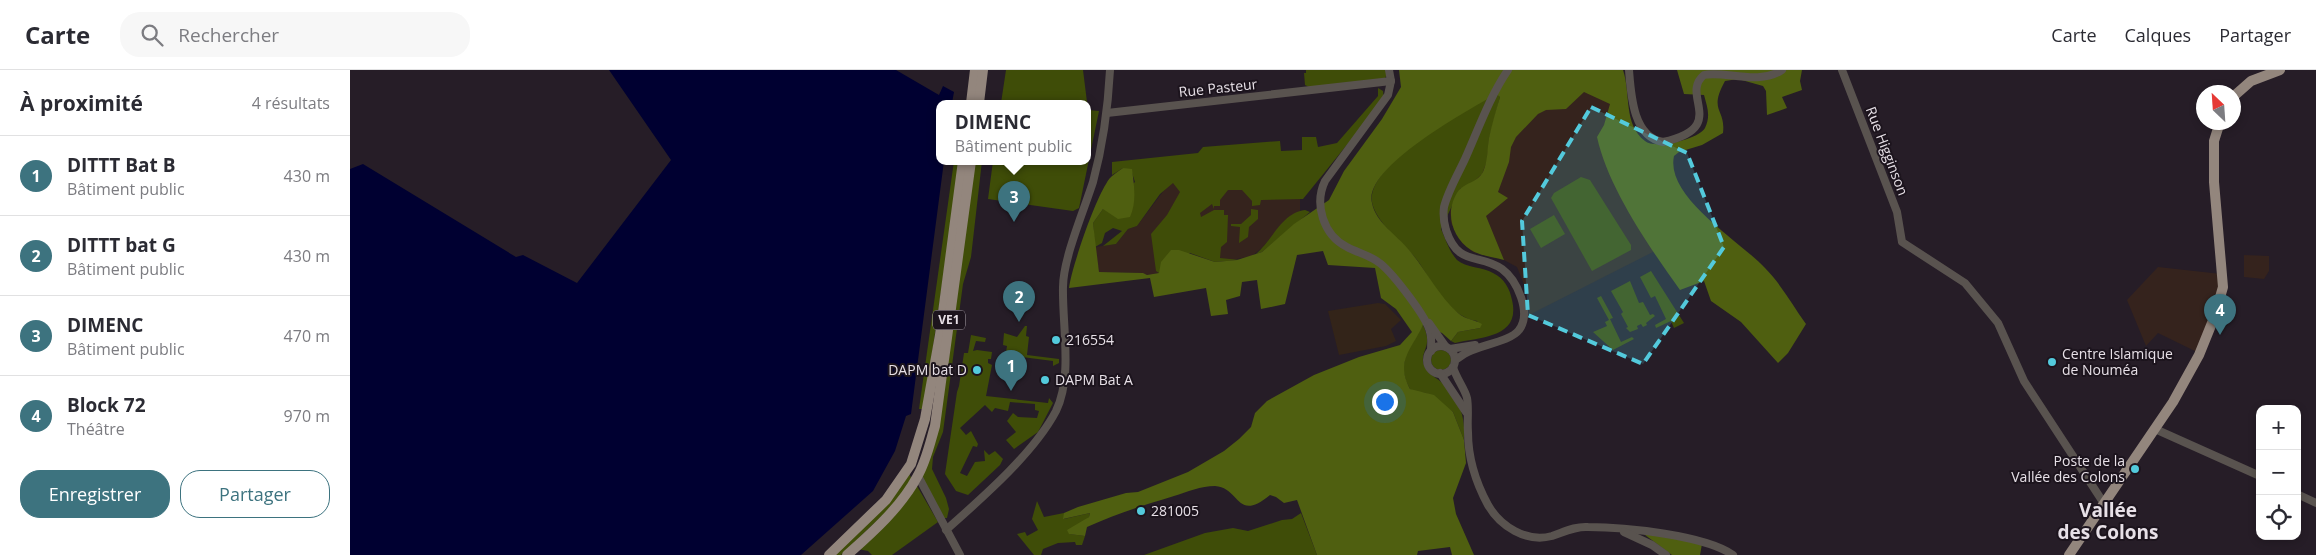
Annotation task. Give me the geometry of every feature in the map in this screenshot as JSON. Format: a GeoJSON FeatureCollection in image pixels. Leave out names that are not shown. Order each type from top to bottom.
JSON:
{"type":"FeatureCollection","features":[{"type":"Feature","properties":{"kind":"main road"},"geometry":{"type":"LineString","coordinates":[[971,100],[975,70]]}},
{"type":"Feature","properties":{"kind":"main road"},"geometry":{"type":"LineString","coordinates":[[979,100],[983,70]]}},
{"type":"Feature","properties":{"kind":"main road"},"geometry":{"type":"LineString","coordinates":[[2241,90],[2251,81],[2280,70]]}},
{"type":"Feature","properties":{"kind":"main road"},"geometry":{"type":"LineString","coordinates":[[2069,555],[2155,429],[2199,355],[2220,301],[2223,287],[2216,215],[2214,141],[2217,130]]}},
{"type":"Feature","properties":{"kind":"main road","name":"VE1"},"geometry":{"type":"LineString","coordinates":[[829,555],[882,505],[900,483],[911,464],[925,419],[940,336],[962,165]]}},
{"type":"Feature","properties":{"kind":"main road","name":"VE1"},"geometry":{"type":"LineString","coordinates":[[846,555],[900,502],[917,478],[935,426],[970,165]]}},
{"type":"Feature","properties":{"kind":"main road"},"geometry":{"type":"LineString","coordinates":[[917,478],[914,472],[928,431],[925,419]]}},
{"type":"Feature","properties":{"kind":"street"},"geometry":{"type":"LineString","coordinates":[[945,528],[995,484],[1041,435],[1056,410],[1064,375],[1062,285],[1094,179],[1107,114],[1110,70]]}},
{"type":"Feature","properties":{"kind":"street"},"geometry":{"type":"LineString","coordinates":[[1389,70],[1391,81],[1388,95],[1382,106],[1325,181],[1320,190],[1320,204],[1327,228],[1334,239],[1347,247],[1367,254],[1381,264],[1448,348],[1454,364],[1456,378],[1467,395],[1468,448],[1477,480],[1489,506],[1510,529],[1521,534],[1542,538],[1576,528],[1658,532],[1696,541],[1731,554]]}},
{"type":"Feature","properties":{"kind":"street"},"geometry":{"type":"LineString","coordinates":[[1421,314],[1430,330],[1431,351],[1428,363],[1432,370],[1440,373],[1447,372],[1468,352],[1516,333],[1521,328],[1524,309],[1521,298],[1511,281],[1500,268],[1467,258],[1459,251],[1446,230],[1444,208],[1485,114],[1508,70]]}},
{"type":"Feature","properties":{"kind":"street"},"geometry":{"type":"LineString","coordinates":[[1629,70],[1636,114],[1642,129],[1646,136],[1663,142],[1694,129],[1699,122],[1701,114],[1697,85],[1704,74],[1723,70],[1764,75],[1774,74],[1782,70]]}},
{"type":"Feature","properties":{"kind":"street","name":"Rue Higginson"},"geometry":{"type":"LineString","coordinates":[[1842,70],[1898,212],[1902,242],[1966,283],[1998,323],[2024,381],[2104,502]]}},
{"type":"Feature","properties":{"kind":"street","name":"Rue Pasteur"},"geometry":{"type":"LineString","coordinates":[[1107,114],[1391,81]]}},
{"type":"Feature","properties":{"kind":"street"},"geometry":{"type":"LineString","coordinates":[[1431,351],[1438,347],[1448,348],[1499,340]]}},
{"type":"Feature","properties":{"kind":"street"},"geometry":{"type":"LineString","coordinates":[[1440,373],[1463,404],[1468,416]]}},
{"type":"Feature","properties":{"kind":"street"},"geometry":{"type":"LineString","coordinates":[[2155,429],[2256,474]]}},
{"type":"Feature","properties":{"kind":"street"},"geometry":{"type":"LineString","coordinates":[[917,478],[960,555]]}},
{"type":"Feature","properties":{"kind":"street"},"geometry":{"type":"LineString","coordinates":[[2299,495],[2316,503]]}},
{"type":"Feature","properties":{"kind":"street"},"geometry":{"type":"LineString","coordinates":[[1618,529],[1649,543],[1666,555]]}},
{"type":"Feature","properties":{"kind":"highlighted area"},"geometry":{"type":"Polygon","coordinates":[[[1591,107],[1687,153],[1724,247],[1643,364],[1528,315],[1522,221],[1591,107]]]}},
{"type":"Feature","properties":{"kind":"shaded area"},"geometry":{"type":"Polygon","coordinates":[[[609,70],[896,70],[939,95],[943,86],[954,92],[953,100],[936,100],[936,165],[943,165],[911,414],[906,416],[895,451],[873,491],[801,555],[350,555],[350,169],[363,164],[516,257],[523,255],[577,283],[671,160],[609,70]]]}},
{"type":"Feature","properties":{"kind":"shaded area"},"geometry":{"type":"Polygon","coordinates":[[[1611,70],[1623,119],[1708,224],[1529,315],[1529,297],[1517,267],[1504,260],[1473,252],[1462,243],[1451,223],[1450,211],[1489,139],[1611,70]]]}},
{"type":"Feature","properties":{"kind":"shaded area"},"geometry":{"type":"Polygon","coordinates":[[[1188,168],[1159,273],[1147,275],[1142,273],[1099,272],[1095,247],[1116,244],[1128,229],[1137,226],[1165,189],[1188,168]]]}},
{"type":"Feature","properties":{"kind":"shaded area"},"geometry":{"type":"Polygon","coordinates":[[[1235,183],[1300,183],[1300,211],[1282,224],[1263,247],[1252,256],[1232,260],[1216,258],[1195,225],[1201,208],[1235,183]]]}},
{"type":"Feature","properties":{"kind":"shaded area"},"geometry":{"type":"Polygon","coordinates":[[[2244,255],[2269,256],[2269,271],[2264,279],[2244,277],[2244,255]]]}},
{"type":"Feature","properties":{"kind":"shaded area"},"geometry":{"type":"Polygon","coordinates":[[[2158,267],[2221,274],[2223,287],[2199,353],[2158,333],[2146,346],[2127,300],[2158,267]]]}},
{"type":"Feature","properties":{"kind":"shaded area"},"geometry":{"type":"Polygon","coordinates":[[[1378,303],[1385,304],[1401,320],[1391,329],[1396,341],[1386,346],[1339,355],[1328,311],[1378,303]]]}},
{"type":"Feature","properties":{"kind":"green space"},"geometry":{"type":"Polygon","coordinates":[[[1006,70],[1083,70],[1087,100],[1001,100],[1006,70]]]}},
{"type":"Feature","properties":{"kind":"green space"},"geometry":{"type":"Polygon","coordinates":[[[1306,70],[1387,70],[1388,74],[1384,79],[1309,87],[1305,85],[1304,73],[1306,73],[1306,70]]]}},
{"type":"Feature","properties":{"kind":"green space"},"geometry":{"type":"Polygon","coordinates":[[[1399,70],[1623,70],[1633,126],[1645,141],[1667,144],[1686,139],[1701,132],[1705,128],[1708,119],[1704,95],[1684,94],[1677,70],[1802,70],[1800,81],[1802,90],[1782,97],[1787,108],[1767,115],[1766,91],[1763,86],[1738,79],[1725,81],[1718,99],[1723,133],[1702,145],[1679,152],[1674,156],[1674,171],[1681,187],[1692,202],[1771,274],[1806,324],[1788,353],[1778,363],[1741,322],[1711,301],[1704,281],[1680,290],[1631,217],[1610,177],[1602,156],[1597,137],[1604,125],[1610,104],[1584,92],[1566,109],[1546,110],[1538,114],[1516,137],[1511,147],[1509,162],[1498,192],[1508,198],[1486,216],[1504,260],[1479,254],[1464,245],[1454,231],[1451,214],[1452,206],[1459,190],[1478,178],[1485,168],[1488,142],[1500,97],[1496,94],[1420,141],[1400,157],[1384,173],[1374,189],[1372,203],[1382,223],[1409,250],[1451,306],[1461,315],[1482,324],[1480,328],[1458,332],[1451,341],[1442,333],[1423,325],[1410,348],[1404,371],[1410,389],[1434,395],[1453,412],[1464,440],[1466,463],[1453,498],[1456,514],[1474,555],[1452,555],[1450,547],[1418,551],[1417,555],[1317,555],[1297,500],[1284,503],[1270,495],[1259,503],[1251,506],[1245,505],[1239,502],[1230,492],[1215,486],[1205,487],[1141,506],[1109,518],[1087,527],[1085,536],[1069,534],[1067,530],[1089,517],[1090,513],[1063,519],[1064,513],[1126,493],[1138,492],[1188,472],[1224,451],[1239,439],[1251,427],[1255,413],[1267,401],[1314,375],[1359,357],[1400,345],[1412,332],[1396,309],[1381,298],[1375,268],[1328,265],[1323,251],[1297,255],[1285,304],[1261,309],[1257,280],[1242,282],[1240,296],[1226,300],[1228,314],[1211,316],[1206,288],[1154,297],[1150,278],[1069,288],[1084,235],[1101,193],[1108,181],[1123,168],[1132,169],[1134,199],[1130,217],[1118,219],[1103,209],[1093,223],[1099,272],[1143,273],[1147,275],[1159,273],[1161,262],[1171,250],[1179,250],[1215,262],[1237,260],[1262,252],[1294,224],[1329,200],[1344,171],[1382,119],[1401,87],[1399,70]]]}},
{"type":"Feature","properties":{"kind":"green space"},"geometry":{"type":"Polygon","coordinates":[[[1378,88],[1383,91],[1384,99],[1303,199],[1261,200],[1260,205],[1252,206],[1252,201],[1242,190],[1228,190],[1220,200],[1220,206],[1214,206],[1214,209],[1212,204],[1200,213],[1201,217],[1214,210],[1224,210],[1224,215],[1228,215],[1227,242],[1221,247],[1220,258],[1240,260],[1215,262],[1190,253],[1159,273],[1156,271],[1151,234],[1167,215],[1180,192],[1173,183],[1160,194],[1137,226],[1128,229],[1116,244],[1103,246],[1122,231],[1113,228],[1105,233],[1102,243],[1095,247],[1093,223],[1103,209],[1135,182],[1132,173],[1123,168],[1112,175],[1112,162],[1198,153],[1203,147],[1280,141],[1281,151],[1302,150],[1302,137],[1316,137],[1318,147],[1337,143],[1378,96],[1378,88]]]}},
{"type":"Feature","properties":{"kind":"green space"},"geometry":{"type":"Polygon","coordinates":[[[1495,93],[1500,97],[1489,139],[1487,161],[1482,174],[1471,184],[1460,189],[1441,229],[1457,260],[1465,265],[1489,271],[1503,281],[1511,296],[1513,313],[1511,322],[1497,334],[1455,343],[1451,341],[1458,332],[1480,328],[1477,321],[1468,319],[1451,307],[1414,256],[1382,222],[1373,206],[1373,191],[1382,174],[1419,141],[1495,93]]]}},
{"type":"Feature","properties":{"kind":"green space"},"geometry":{"type":"Polygon","coordinates":[[[1091,110],[1099,111],[1091,150],[1091,110]]]}},
{"type":"Feature","properties":{"kind":"green space"},"geometry":{"type":"Polygon","coordinates":[[[953,165],[959,165],[924,409],[919,409],[953,165]]]}},
{"type":"Feature","properties":{"kind":"green space"},"geometry":{"type":"Polygon","coordinates":[[[973,165],[982,165],[971,257],[963,284],[943,432],[933,457],[932,469],[946,498],[949,509],[947,518],[943,518],[922,478],[973,165]]]}},
{"type":"Feature","properties":{"kind":"green space"},"geometry":{"type":"Polygon","coordinates":[[[992,165],[1088,165],[1079,208],[1073,211],[988,199],[992,165]]]}},
{"type":"Feature","properties":{"kind":"green space"},"geometry":{"type":"Polygon","coordinates":[[[1581,177],[1590,180],[1631,245],[1631,250],[1592,271],[1551,198],[1554,193],[1581,177]]]}},
{"type":"Feature","properties":{"kind":"green space"},"geometry":{"type":"Polygon","coordinates":[[[1251,209],[1258,210],[1258,219],[1249,227],[1248,237],[1239,243],[1240,227],[1231,226],[1231,224],[1241,224],[1251,215],[1251,209]]]}},
{"type":"Feature","properties":{"kind":"green space"},"geometry":{"type":"Polygon","coordinates":[[[1305,210],[1310,212],[1262,252],[1256,254],[1283,222],[1297,212],[1305,210]]]}},
{"type":"Feature","properties":{"kind":"green space"},"geometry":{"type":"Polygon","coordinates":[[[1554,215],[1565,234],[1541,248],[1530,229],[1554,215]]]}},
{"type":"Feature","properties":{"kind":"green space"},"geometry":{"type":"Polygon","coordinates":[[[1651,271],[1684,323],[1674,328],[1671,321],[1656,328],[1655,325],[1666,319],[1655,296],[1651,298],[1640,277],[1651,271]]]}},
{"type":"Feature","properties":{"kind":"green space"},"geometry":{"type":"Polygon","coordinates":[[[1630,281],[1639,303],[1643,302],[1650,315],[1653,314],[1655,316],[1646,323],[1647,325],[1643,327],[1641,324],[1637,326],[1638,329],[1630,332],[1626,328],[1628,327],[1621,314],[1623,312],[1611,291],[1630,281]]]}},
{"type":"Feature","properties":{"kind":"green space"},"geometry":{"type":"Polygon","coordinates":[[[1601,296],[1613,318],[1610,319],[1621,342],[1632,337],[1634,339],[1613,350],[1593,332],[1607,326],[1605,322],[1609,320],[1597,298],[1601,296]]]}},
{"type":"Feature","properties":{"kind":"green space"},"geometry":{"type":"Polygon","coordinates":[[[1423,325],[1427,339],[1423,356],[1425,368],[1447,387],[1460,408],[1464,423],[1464,440],[1453,412],[1426,393],[1410,389],[1406,381],[1403,369],[1406,354],[1423,325]]]}},
{"type":"Feature","properties":{"kind":"green space"},"geometry":{"type":"Polygon","coordinates":[[[1027,326],[1026,336],[1029,337],[1027,355],[1059,359],[1059,363],[1053,366],[1053,361],[1015,356],[1013,365],[1004,364],[1007,346],[1003,345],[1004,333],[1017,337],[1027,326]]]}},
{"type":"Feature","properties":{"kind":"green space"},"geometry":{"type":"Polygon","coordinates":[[[971,335],[986,338],[985,342],[976,341],[973,351],[992,352],[991,359],[988,359],[988,363],[992,365],[986,396],[1048,403],[1049,398],[1053,403],[1038,432],[1014,449],[1006,440],[1016,432],[1007,421],[1013,413],[1018,417],[1037,418],[1039,411],[1035,410],[1035,404],[1010,402],[1008,411],[995,408],[992,412],[985,405],[960,428],[966,435],[971,431],[978,444],[977,447],[973,446],[960,473],[967,476],[975,462],[985,461],[984,450],[989,455],[995,451],[1003,459],[1000,465],[968,495],[956,491],[945,474],[964,353],[968,353],[971,335]]]}},
{"type":"Feature","properties":{"kind":"green space"},"geometry":{"type":"Polygon","coordinates":[[[1441,350],[1448,353],[1451,360],[1448,367],[1441,370],[1434,367],[1431,360],[1434,353],[1441,350]]]}},
{"type":"Feature","properties":{"kind":"green space"},"geometry":{"type":"Polygon","coordinates":[[[909,473],[912,480],[892,506],[841,555],[834,555],[909,473]]]}},
{"type":"Feature","properties":{"kind":"green space"},"geometry":{"type":"Polygon","coordinates":[[[917,486],[938,522],[892,555],[872,555],[868,551],[858,549],[917,486]]]}},
{"type":"Feature","properties":{"kind":"green space"},"geometry":{"type":"Polygon","coordinates":[[[1037,501],[1044,517],[1064,513],[1064,519],[1090,513],[1089,517],[1070,534],[1085,536],[1082,545],[1076,545],[1075,542],[1058,543],[1043,549],[1041,555],[1034,555],[1017,534],[1025,532],[1027,536],[1038,530],[1032,519],[1037,501]]]}},
{"type":"Feature","properties":{"kind":"green space"},"geometry":{"type":"Polygon","coordinates":[[[1301,513],[1317,555],[1144,555],[1205,533],[1233,528],[1248,531],[1282,520],[1292,519],[1301,513]]]}},
{"type":"Feature","properties":{"kind":"green space"},"geometry":{"type":"Polygon","coordinates":[[[1641,532],[1702,544],[1700,555],[1672,555],[1641,532]]]}},
{"type":"Feature","properties":{"kind":"place","name":"DIMENC"},"geometry":{"type":"Point","coordinates":[1014,222]}},
{"type":"Feature","properties":{"kind":"place","name":"DITTT bat G"},"geometry":{"type":"Point","coordinates":[1019,322]}},
{"type":"Feature","properties":{"kind":"place","name":"Block 72"},"geometry":{"type":"Point","coordinates":[2220,335]}},
{"type":"Feature","properties":{"kind":"place","name":"216554"},"geometry":{"type":"Point","coordinates":[1056,340]}},
{"type":"Feature","properties":{"kind":"place","name":"Centre Islamique de Nouméa"},"geometry":{"type":"Point","coordinates":[2052,362]}},
{"type":"Feature","properties":{"kind":"place","name":"DAPM bat D"},"geometry":{"type":"Point","coordinates":[977,370]}},
{"type":"Feature","properties":{"kind":"place","name":"DAPM Bat A"},"geometry":{"type":"Point","coordinates":[1045,380]}},
{"type":"Feature","properties":{"kind":"place","name":"DITTT Bat B"},"geometry":{"type":"Point","coordinates":[1011,391]}},
{"type":"Feature","properties":{"kind":"place","name":"Poste de la Vallée des Colons"},"geometry":{"type":"Point","coordinates":[2135,469]}},
{"type":"Feature","properties":{"kind":"place","name":"281005"},"geometry":{"type":"Point","coordinates":[1141,511]}},
{"type":"Feature","properties":{"kind":"district","name":"Vallée des Colons"},"geometry":{"type":"Point","coordinates":[2108,521]}}]}
